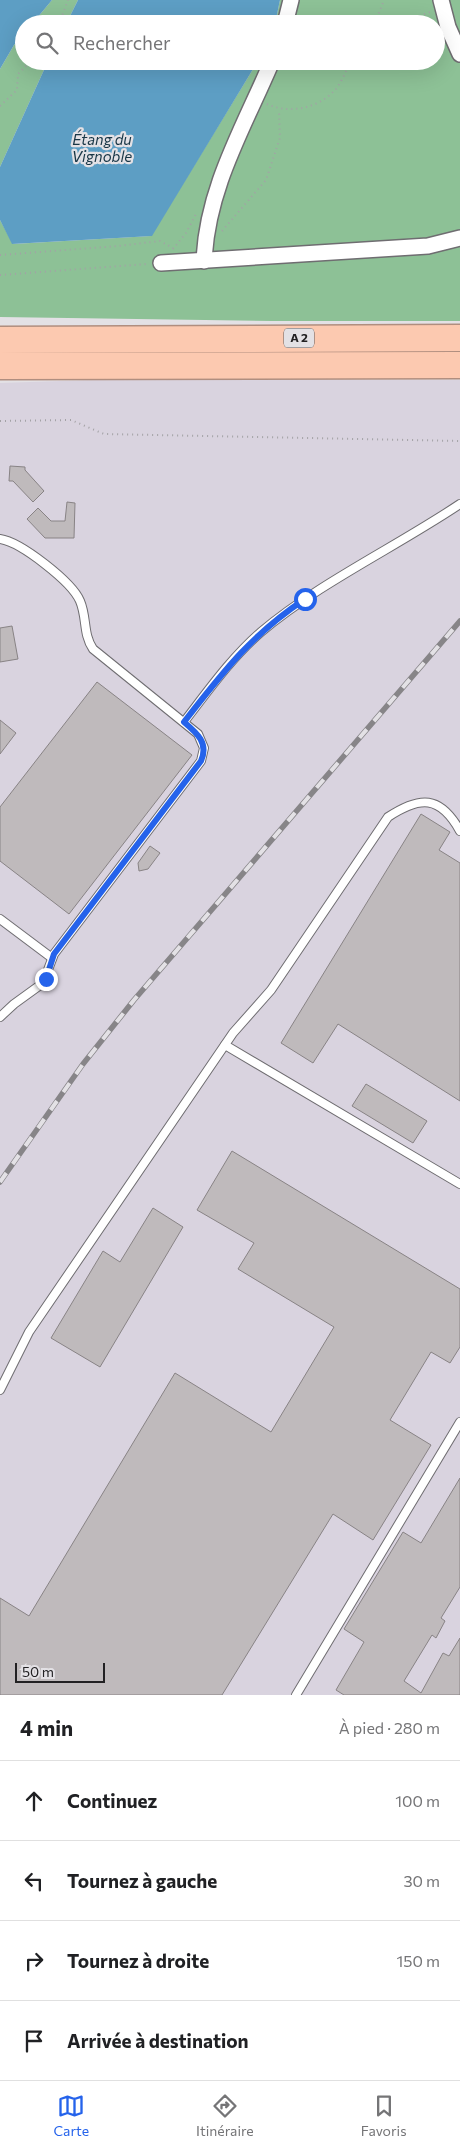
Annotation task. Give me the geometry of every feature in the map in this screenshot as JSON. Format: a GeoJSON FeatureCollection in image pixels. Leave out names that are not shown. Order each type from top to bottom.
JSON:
{"type":"FeatureCollection","features":[{"type":"Feature","properties":{"kind":"highway","name":"A 2"},"geometry":{"type":"LineString","coordinates":[[0,340],[460,338]]}},
{"type":"Feature","properties":{"kind":"highway","name":"A 2"},"geometry":{"type":"LineString","coordinates":[[0,366],[460,365]]}},
{"type":"Feature","properties":{"kind":"street"},"geometry":{"type":"LineString","coordinates":[[287,15],[291,0]]}},
{"type":"Feature","properties":{"kind":"street"},"geometry":{"type":"LineString","coordinates":[[442,4],[460,54]]}},
{"type":"Feature","properties":{"kind":"street"},"geometry":{"type":"LineString","coordinates":[[204,261],[205,244],[216,190],[235,141],[268,70]]}},
{"type":"Feature","properties":{"kind":"street"},"geometry":{"type":"LineString","coordinates":[[162,263],[428,246],[460,238]]}},
{"type":"Feature","properties":{"kind":"lane"},"geometry":{"type":"LineString","coordinates":[[184,722],[226,668],[268,626],[305,599],[460,504]]}},
{"type":"Feature","properties":{"kind":"lane"},"geometry":{"type":"LineString","coordinates":[[0,539],[17,544],[66,582],[79,599],[87,639],[93,649],[198,734],[203,743],[204,753],[201,761],[52,958],[43,983],[14,1004],[0,1017]]}},
{"type":"Feature","properties":{"kind":"lane"},"geometry":{"type":"LineString","coordinates":[[0,1390],[29,1332],[225,1045],[241,1023],[274,985],[388,816],[402,807],[422,802],[437,804],[453,818],[460,830]]}},
{"type":"Feature","properties":{"kind":"lane"},"geometry":{"type":"LineString","coordinates":[[0,918],[52,958]]}},
{"type":"Feature","properties":{"kind":"lane"},"geometry":{"type":"LineString","coordinates":[[225,1045],[460,1184]]}},
{"type":"Feature","properties":{"kind":"lane"},"geometry":{"type":"LineString","coordinates":[[296,1695],[460,1422]]}},
{"type":"Feature","properties":{"kind":"path"},"geometry":{"type":"LineString","coordinates":[[62,15],[68,0]]}},
{"type":"Feature","properties":{"kind":"path"},"geometry":{"type":"LineString","coordinates":[[378,15],[384,0]]}},
{"type":"Feature","properties":{"kind":"path"},"geometry":{"type":"LineString","coordinates":[[420,15],[442,4]]}},
{"type":"Feature","properties":{"kind":"path"},"geometry":{"type":"LineString","coordinates":[[0,106],[17,90],[18,74],[22,70]]}},
{"type":"Feature","properties":{"kind":"path"},"geometry":{"type":"LineString","coordinates":[[256,99],[279,110],[297,109],[316,103],[334,92],[346,70]]}},
{"type":"Feature","properties":{"kind":"path"},"geometry":{"type":"LineString","coordinates":[[205,244],[214,240],[266,180],[280,138],[279,110]]}},
{"type":"Feature","properties":{"kind":"path"},"geometry":{"type":"LineString","coordinates":[[0,275],[162,263],[186,233],[194,216],[216,190]]}},
{"type":"Feature","properties":{"kind":"path"},"geometry":{"type":"LineString","coordinates":[[0,255],[160,241],[174,248]]}},
{"type":"Feature","properties":{"kind":"path"},"geometry":{"type":"LineString","coordinates":[[0,421],[71,420],[104,434],[460,441]]}},
{"type":"Feature","properties":{"kind":"shaded area"},"geometry":{"type":"Polygon","coordinates":[[[123,379],[460,380],[460,1695],[0,1695],[0,383],[123,379]]]}},
{"type":"Feature","properties":{"kind":"green space"},"geometry":{"type":"Polygon","coordinates":[[[52,0],[78,0],[70,15],[40,15],[52,0]]]}},
{"type":"Feature","properties":{"kind":"green space"},"geometry":{"type":"Polygon","coordinates":[[[280,0],[460,0],[460,321],[273,321],[0,317],[0,220],[13,244],[151,236],[252,70],[445,70],[445,15],[277,15],[280,0]]]}},
{"type":"Feature","properties":{"kind":"green space"},"geometry":{"type":"Polygon","coordinates":[[[15,44],[15,70],[44,70],[0,167],[0,69],[15,44]]]}},
{"type":"Feature","properties":{"kind":"water"},"geometry":{"type":"Polygon","coordinates":[[[0,0],[52,0],[40,15],[15,15],[15,44],[0,69],[0,0]]]}},
{"type":"Feature","properties":{"kind":"water"},"geometry":{"type":"Polygon","coordinates":[[[78,0],[280,0],[277,15],[70,15],[78,0]]]}},
{"type":"Feature","properties":{"kind":"water","name":"Étang du Vignoble"},"geometry":{"type":"Polygon","coordinates":[[[44,70],[253,70],[152,236],[12,244],[0,220],[0,167],[44,70]]]}},
{"type":"Feature","properties":{"kind":"building"},"geometry":{"type":"Polygon","coordinates":[[[10,466],[25,467],[25,470],[44,491],[33,502],[13,481],[9,481],[10,466]]]}},
{"type":"Feature","properties":{"kind":"building"},"geometry":{"type":"Polygon","coordinates":[[[67,502],[75,503],[74,538],[45,538],[27,519],[38,508],[51,521],[65,521],[67,502]]]}},
{"type":"Feature","properties":{"kind":"building"},"geometry":{"type":"Polygon","coordinates":[[[12,626],[18,659],[0,662],[0,628],[12,626]]]}},
{"type":"Feature","properties":{"kind":"building"},"geometry":{"type":"Polygon","coordinates":[[[97,682],[192,755],[69,914],[0,861],[0,807],[97,682]]]}},
{"type":"Feature","properties":{"kind":"building"},"geometry":{"type":"Polygon","coordinates":[[[0,720],[16,733],[0,754],[0,720]]]}},
{"type":"Feature","properties":{"kind":"building"},"geometry":{"type":"Polygon","coordinates":[[[421,814],[450,832],[439,850],[460,863],[460,1101],[338,1024],[313,1063],[281,1043],[421,814]]]}},
{"type":"Feature","properties":{"kind":"building"},"geometry":{"type":"Polygon","coordinates":[[[150,846],[160,853],[148,869],[139,871],[138,863],[150,846]]]}},
{"type":"Feature","properties":{"kind":"building"},"geometry":{"type":"Polygon","coordinates":[[[366,1084],[427,1121],[413,1143],[352,1106],[366,1084]]]}},
{"type":"Feature","properties":{"kind":"building"},"geometry":{"type":"Polygon","coordinates":[[[232,1151],[460,1289],[460,1347],[450,1363],[431,1352],[390,1420],[431,1445],[373,1540],[333,1514],[222,1695],[0,1695],[0,1598],[29,1616],[175,1373],[271,1432],[334,1327],[238,1269],[254,1243],[197,1210],[232,1151]]]}},
{"type":"Feature","properties":{"kind":"building"},"geometry":{"type":"Polygon","coordinates":[[[153,1208],[183,1227],[100,1367],[51,1338],[103,1251],[120,1262],[153,1208]]]}},
{"type":"Feature","properties":{"kind":"building"},"geometry":{"type":"Polygon","coordinates":[[[460,1478],[460,1587],[441,1618],[445,1621],[436,1638],[432,1635],[404,1681],[421,1693],[443,1653],[449,1656],[460,1638],[460,1695],[344,1695],[336,1690],[364,1642],[344,1629],[403,1532],[421,1543],[460,1478]]]}},
{"type":"Feature","properties":{"kind":"railway"},"geometry":{"type":"LineString","coordinates":[[0,1182],[83,1064],[134,1000],[460,621]]}},
{"type":"Feature","properties":{"kind":"route"},"geometry":{"type":"LineString","coordinates":[[46,979],[54,954],[201,761],[204,748],[201,738],[184,722],[226,668],[241,652],[268,626],[305,599]]}}]}
